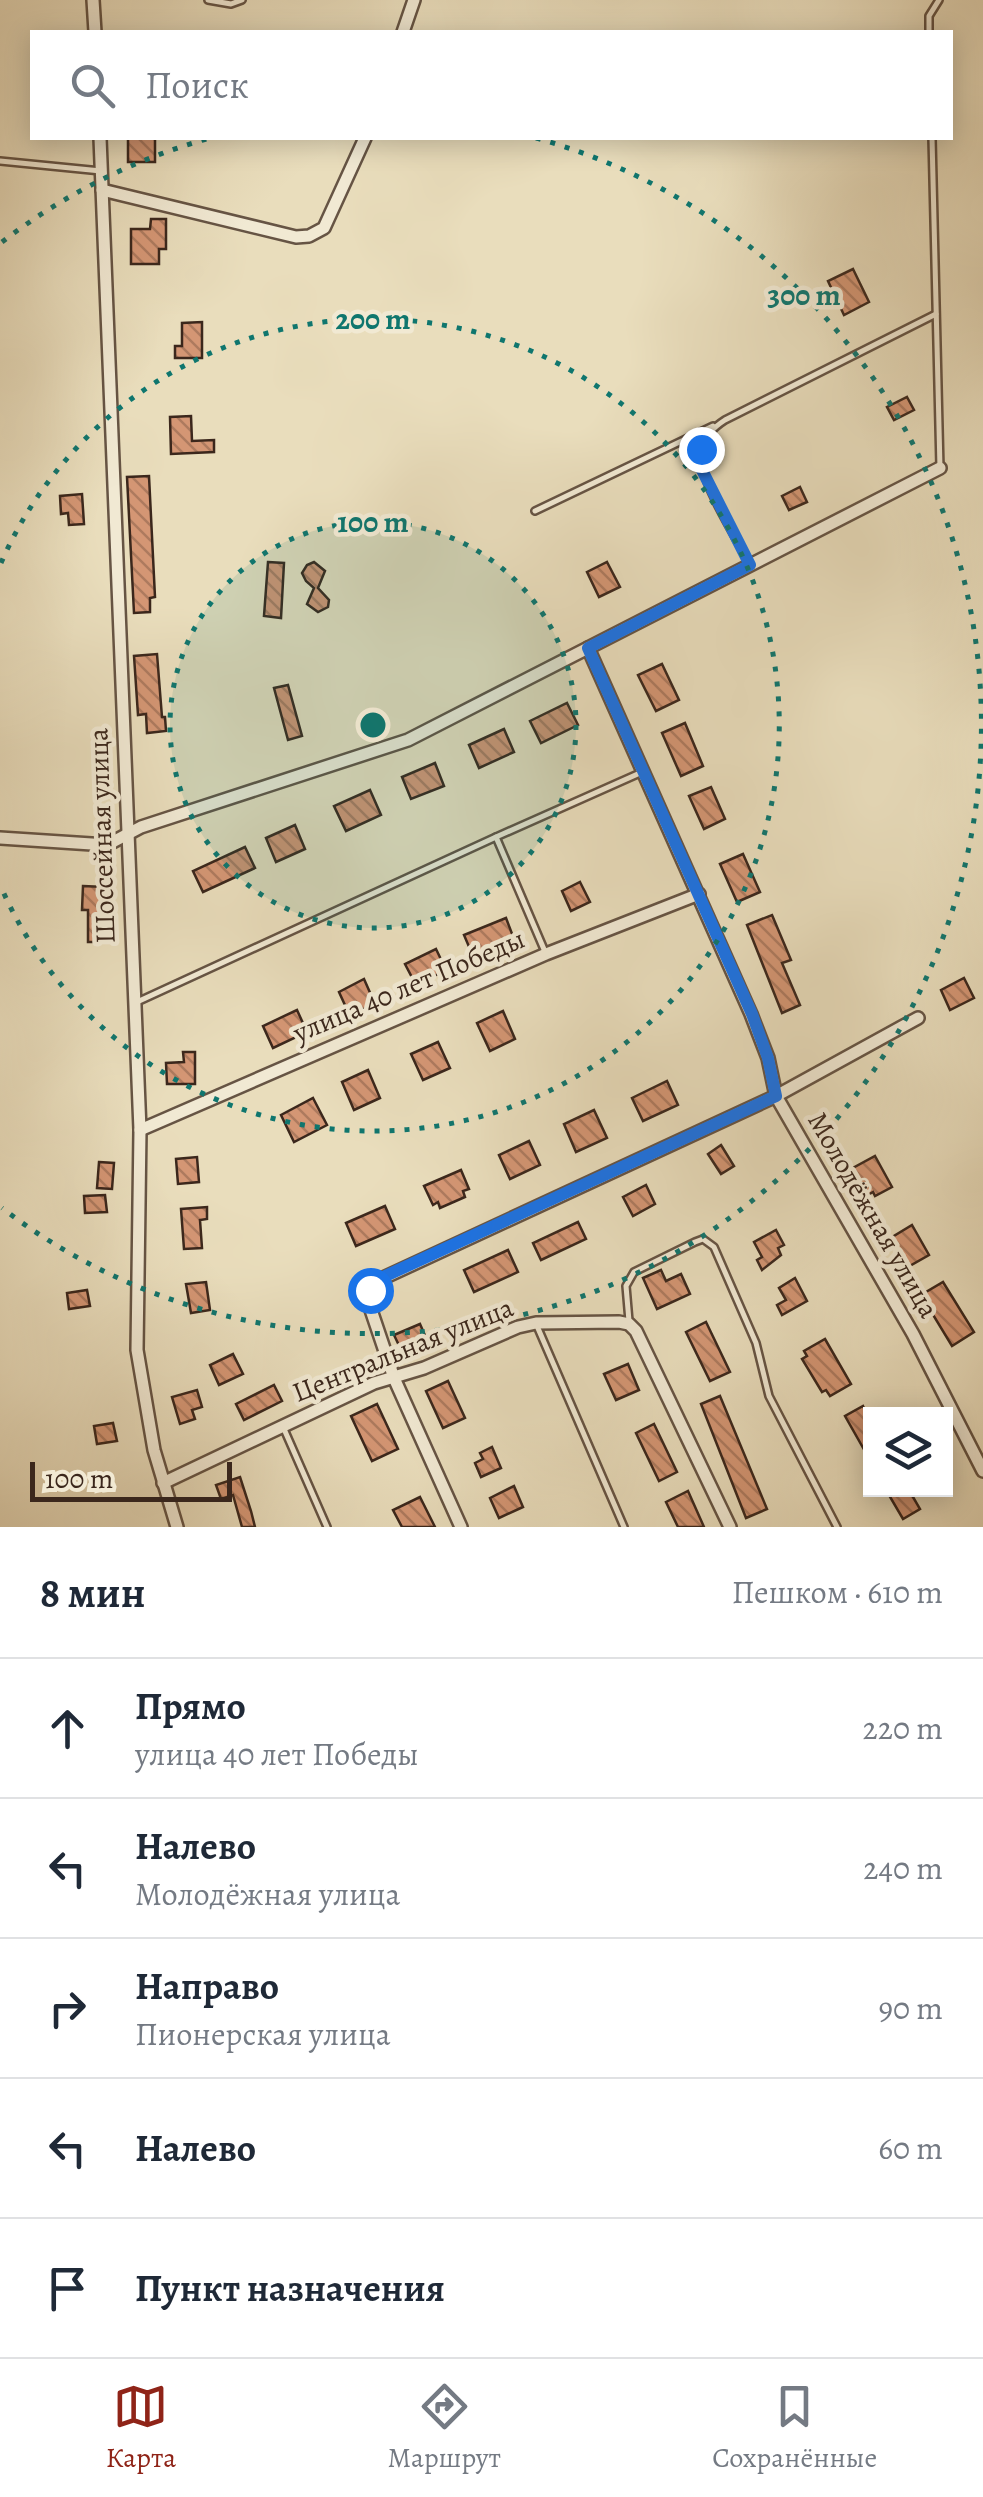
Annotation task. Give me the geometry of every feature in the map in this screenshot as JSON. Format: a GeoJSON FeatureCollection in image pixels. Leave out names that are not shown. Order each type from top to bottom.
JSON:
{"type":"FeatureCollection","features":[{"type":"Feature","properties":{"kind":"street"},"geometry":{"type":"LineString","coordinates":[[93,0],[95,30]]}},
{"type":"Feature","properties":{"kind":"street"},"geometry":{"type":"LineString","coordinates":[[404,30],[414,0]]}},
{"type":"Feature","properties":{"kind":"street","name":"Шоссейная улица"},"geometry":{"type":"LineString","coordinates":[[100,140],[140,1130],[136,1350],[163,1484],[177,1527]]}},
{"type":"Feature","properties":{"kind":"street"},"geometry":{"type":"LineString","coordinates":[[102,190],[296,237],[310,236],[324,228],[365,140]]}},
{"type":"Feature","properties":{"kind":"street"},"geometry":{"type":"LineString","coordinates":[[0,838],[107,845],[141,827],[408,740],[940,468]]}},
{"type":"Feature","properties":{"kind":"street","name":"Молодёжная улица"},"geometry":{"type":"LineString","coordinates":[[588,648],[752,1014],[776,1096],[912,1334],[983,1471]]}},
{"type":"Feature","properties":{"kind":"street","name":"улица 40 лет Победы"},"geometry":{"type":"LineString","coordinates":[[140,1130],[546,954],[699,894]]}},
{"type":"Feature","properties":{"kind":"street"},"geometry":{"type":"LineString","coordinates":[[461,1527],[394,1378],[368,1301],[370,1290],[381,1278],[776,1096],[918,1018]]}},
{"type":"Feature","properties":{"kind":"street","name":"Центральная улица"},"geometry":{"type":"LineString","coordinates":[[163,1484],[374,1384],[518,1327],[536,1323],[629,1324]]}},
{"type":"Feature","properties":{"kind":"street"},"geometry":{"type":"LineString","coordinates":[[629,1324],[636,1331],[730,1527]]}},
{"type":"Feature","properties":{"kind":"lane"},"geometry":{"type":"LineString","coordinates":[[208,0],[231,4],[242,0]]}},
{"type":"Feature","properties":{"kind":"lane"},"geometry":{"type":"LineString","coordinates":[[929,30],[929,16],[939,0]]}},
{"type":"Feature","properties":{"kind":"lane"},"geometry":{"type":"LineString","coordinates":[[932,140],[940,468]]}},
{"type":"Feature","properties":{"kind":"lane"},"geometry":{"type":"LineString","coordinates":[[0,161],[101,171]]}},
{"type":"Feature","properties":{"kind":"lane"},"geometry":{"type":"LineString","coordinates":[[535,511],[936,314]]}},
{"type":"Feature","properties":{"kind":"lane"},"geometry":{"type":"LineString","coordinates":[[725,420],[707,436],[701,449],[701,468],[750,565]]}},
{"type":"Feature","properties":{"kind":"lane"},"geometry":{"type":"LineString","coordinates":[[134,1004],[644,771]]}},
{"type":"Feature","properties":{"kind":"lane"},"geometry":{"type":"LineString","coordinates":[[496,837],[546,954]]}},
{"type":"Feature","properties":{"kind":"lane"},"geometry":{"type":"LineString","coordinates":[[629,1324],[626,1286],[634,1272],[695,1242],[709,1242],[756,1343],[769,1396],[838,1527]]}},
{"type":"Feature","properties":{"kind":"lane"},"geometry":{"type":"LineString","coordinates":[[536,1323],[624,1527]]}},
{"type":"Feature","properties":{"kind":"lane"},"geometry":{"type":"LineString","coordinates":[[283,1426],[327,1527]]}},
{"type":"Feature","properties":{"kind":"building"},"geometry":{"type":"Polygon","coordinates":[[[128,140],[155,140],[155,162],[128,162],[128,140]]]}},
{"type":"Feature","properties":{"kind":"building"},"geometry":{"type":"Polygon","coordinates":[[[151,219],[166,219],[166,249],[159,249],[159,264],[131,264],[131,229],[150,229],[151,219]]]}},
{"type":"Feature","properties":{"kind":"building"},"geometry":{"type":"Polygon","coordinates":[[[853,269],[869,302],[844,315],[828,281],[853,269]]]}},
{"type":"Feature","properties":{"kind":"building"},"geometry":{"type":"Polygon","coordinates":[[[202,322],[202,358],[175,358],[175,346],[182,346],[182,323],[202,322]]]}},
{"type":"Feature","properties":{"kind":"building"},"geometry":{"type":"Polygon","coordinates":[[[907,397],[914,410],[894,420],[887,407],[907,397]]]}},
{"type":"Feature","properties":{"kind":"building"},"geometry":{"type":"Polygon","coordinates":[[[191,416],[192,441],[214,440],[214,452],[171,454],[170,417],[191,416]]]}},
{"type":"Feature","properties":{"kind":"building"},"geometry":{"type":"Polygon","coordinates":[[[149,476],[155,597],[150,598],[150,612],[134,613],[127,477],[149,476]]]}},
{"type":"Feature","properties":{"kind":"building"},"geometry":{"type":"Polygon","coordinates":[[[800,487],[807,502],[789,510],[782,496],[800,487]]]}},
{"type":"Feature","properties":{"kind":"building"},"geometry":{"type":"Polygon","coordinates":[[[82,494],[84,524],[69,525],[68,513],[61,514],[60,496],[82,494]]]}},
{"type":"Feature","properties":{"kind":"building"},"geometry":{"type":"Polygon","coordinates":[[[268,562],[284,563],[281,618],[264,616],[268,562]]]}},
{"type":"Feature","properties":{"kind":"building"},"geometry":{"type":"Polygon","coordinates":[[[314,562],[325,571],[318,588],[329,600],[328,607],[318,612],[307,604],[314,588],[302,573],[314,562]]]}},
{"type":"Feature","properties":{"kind":"building"},"geometry":{"type":"Polygon","coordinates":[[[607,562],[620,587],[599,597],[587,572],[607,562]]]}},
{"type":"Feature","properties":{"kind":"building"},"geometry":{"type":"Polygon","coordinates":[[[157,654],[166,731],[147,733],[146,714],[138,715],[134,656],[157,654]]]}},
{"type":"Feature","properties":{"kind":"building"},"geometry":{"type":"Polygon","coordinates":[[[662,664],[679,700],[656,711],[638,675],[662,664]]]}},
{"type":"Feature","properties":{"kind":"building"},"geometry":{"type":"Polygon","coordinates":[[[288,685],[302,736],[288,740],[274,688],[288,685]]]}},
{"type":"Feature","properties":{"kind":"building"},"geometry":{"type":"Polygon","coordinates":[[[567,703],[578,725],[541,743],[530,721],[567,703]]]}},
{"type":"Feature","properties":{"kind":"building"},"geometry":{"type":"Polygon","coordinates":[[[685,723],[703,766],[681,776],[662,733],[685,723]]]}},
{"type":"Feature","properties":{"kind":"building"},"geometry":{"type":"Polygon","coordinates":[[[504,729],[514,752],[479,768],[469,745],[504,729]]]}},
{"type":"Feature","properties":{"kind":"building"},"geometry":{"type":"Polygon","coordinates":[[[435,763],[444,786],[411,799],[402,777],[435,763]]]}},
{"type":"Feature","properties":{"kind":"building"},"geometry":{"type":"Polygon","coordinates":[[[711,787],[725,819],[704,829],[689,796],[711,787]]]}},
{"type":"Feature","properties":{"kind":"building"},"geometry":{"type":"Polygon","coordinates":[[[370,790],[381,815],[346,831],[334,806],[370,790]]]}},
{"type":"Feature","properties":{"kind":"building"},"geometry":{"type":"Polygon","coordinates":[[[295,825],[305,849],[276,862],[266,838],[295,825]]]}},
{"type":"Feature","properties":{"kind":"building"},"geometry":{"type":"Polygon","coordinates":[[[245,847],[255,868],[203,892],[193,871],[245,847]]]}},
{"type":"Feature","properties":{"kind":"building"},"geometry":{"type":"Polygon","coordinates":[[[743,854],[760,892],[737,902],[720,864],[743,854]]]}},
{"type":"Feature","properties":{"kind":"building"},"geometry":{"type":"Polygon","coordinates":[[[580,882],[590,902],[571,911],[562,891],[580,882]]]}},
{"type":"Feature","properties":{"kind":"building"},"geometry":{"type":"Polygon","coordinates":[[[83,886],[104,887],[104,942],[88,942],[88,910],[82,910],[83,886]]]}},
{"type":"Feature","properties":{"kind":"building"},"geometry":{"type":"Polygon","coordinates":[[[772,915],[791,960],[782,963],[800,1005],[782,1013],[747,925],[772,915]]]}},
{"type":"Feature","properties":{"kind":"building"},"geometry":{"type":"Polygon","coordinates":[[[506,918],[514,939],[473,956],[464,935],[506,918]]]}},
{"type":"Feature","properties":{"kind":"building"},"geometry":{"type":"Polygon","coordinates":[[[436,949],[446,970],[416,985],[405,964],[436,949]]]}},
{"type":"Feature","properties":{"kind":"building"},"geometry":{"type":"Polygon","coordinates":[[[964,978],[974,998],[950,1010],[941,990],[964,978]]]}},
{"type":"Feature","properties":{"kind":"building"},"geometry":{"type":"Polygon","coordinates":[[[364,979],[375,1004],[350,1016],[339,992],[364,979]]]}},
{"type":"Feature","properties":{"kind":"building"},"geometry":{"type":"Polygon","coordinates":[[[297,1010],[307,1032],[273,1048],[263,1026],[297,1010]]]}},
{"type":"Feature","properties":{"kind":"building"},"geometry":{"type":"Polygon","coordinates":[[[503,1011],[515,1039],[490,1051],[477,1023],[503,1011]]]}},
{"type":"Feature","properties":{"kind":"building"},"geometry":{"type":"Polygon","coordinates":[[[438,1042],[450,1068],[423,1080],[411,1054],[438,1042]]]}},
{"type":"Feature","properties":{"kind":"building"},"geometry":{"type":"Polygon","coordinates":[[[183,1052],[195,1052],[195,1084],[167,1084],[166,1063],[184,1062],[183,1052]]]}},
{"type":"Feature","properties":{"kind":"building"},"geometry":{"type":"Polygon","coordinates":[[[368,1070],[380,1098],[354,1110],[342,1082],[368,1070]]]}},
{"type":"Feature","properties":{"kind":"building"},"geometry":{"type":"Polygon","coordinates":[[[667,1081],[678,1105],[643,1121],[632,1098],[667,1081]]]}},
{"type":"Feature","properties":{"kind":"building"},"geometry":{"type":"Polygon","coordinates":[[[313,1098],[327,1125],[294,1142],[281,1115],[313,1098]]]}},
{"type":"Feature","properties":{"kind":"building"},"geometry":{"type":"Polygon","coordinates":[[[594,1110],[607,1138],[576,1152],[564,1124],[594,1110]]]}},
{"type":"Feature","properties":{"kind":"building"},"geometry":{"type":"Polygon","coordinates":[[[529,1141],[540,1165],[510,1179],[499,1155],[529,1141]]]}},
{"type":"Feature","properties":{"kind":"building"},"geometry":{"type":"Polygon","coordinates":[[[721,1145],[734,1166],[721,1174],[708,1154],[721,1145]]]}},
{"type":"Feature","properties":{"kind":"building"},"geometry":{"type":"Polygon","coordinates":[[[875,1156],[892,1187],[866,1196],[851,1169],[875,1156]]]}},
{"type":"Feature","properties":{"kind":"building"},"geometry":{"type":"Polygon","coordinates":[[[197,1157],[199,1182],[178,1184],[176,1159],[197,1157]]]}},
{"type":"Feature","properties":{"kind":"building"},"geometry":{"type":"Polygon","coordinates":[[[99,1162],[114,1163],[112,1189],[97,1188],[99,1162]]]}},
{"type":"Feature","properties":{"kind":"building"},"geometry":{"type":"Polygon","coordinates":[[[461,1170],[469,1189],[463,1191],[465,1197],[440,1208],[438,1202],[433,1205],[424,1186],[461,1170]]]}},
{"type":"Feature","properties":{"kind":"building"},"geometry":{"type":"Polygon","coordinates":[[[646,1185],[655,1204],[633,1216],[623,1197],[646,1185]]]}},
{"type":"Feature","properties":{"kind":"building"},"geometry":{"type":"Polygon","coordinates":[[[105,1195],[107,1212],[85,1213],[84,1196],[105,1195]]]}},
{"type":"Feature","properties":{"kind":"building"},"geometry":{"type":"Polygon","coordinates":[[[385,1206],[395,1229],[356,1246],[346,1223],[385,1206]]]}},
{"type":"Feature","properties":{"kind":"building"},"geometry":{"type":"Polygon","coordinates":[[[207,1207],[207,1219],[200,1220],[202,1248],[184,1249],[181,1209],[207,1207]]]}},
{"type":"Feature","properties":{"kind":"building"},"geometry":{"type":"Polygon","coordinates":[[[578,1222],[586,1239],[541,1260],[533,1243],[578,1222]]]}},
{"type":"Feature","properties":{"kind":"building"},"geometry":{"type":"Polygon","coordinates":[[[912,1225],[929,1255],[906,1268],[889,1239],[912,1225]]]}},
{"type":"Feature","properties":{"kind":"building"},"geometry":{"type":"Polygon","coordinates":[[[776,1230],[784,1245],[778,1248],[781,1255],[762,1270],[757,1260],[762,1257],[754,1242],[776,1230]]]}},
{"type":"Feature","properties":{"kind":"building"},"geometry":{"type":"Polygon","coordinates":[[[508,1250],[518,1272],[474,1292],[464,1270],[508,1250]]]}},
{"type":"Feature","properties":{"kind":"building"},"geometry":{"type":"Polygon","coordinates":[[[661,1270],[666,1281],[681,1274],[690,1294],[657,1309],[643,1278],[661,1270]]]}},
{"type":"Feature","properties":{"kind":"building"},"geometry":{"type":"Polygon","coordinates":[[[795,1278],[807,1301],[782,1315],[777,1305],[786,1300],[779,1288],[795,1278]]]}},
{"type":"Feature","properties":{"kind":"building"},"geometry":{"type":"Polygon","coordinates":[[[206,1282],[210,1310],[191,1313],[186,1284],[206,1282]]]}},
{"type":"Feature","properties":{"kind":"building"},"geometry":{"type":"Polygon","coordinates":[[[943,1282],[974,1332],[952,1346],[921,1295],[943,1282]]]}},
{"type":"Feature","properties":{"kind":"building"},"geometry":{"type":"Polygon","coordinates":[[[87,1290],[90,1306],[69,1309],[67,1293],[87,1290]]]}},
{"type":"Feature","properties":{"kind":"building"},"geometry":{"type":"Polygon","coordinates":[[[706,1322],[730,1372],[710,1381],[686,1332],[706,1322]]]}},
{"type":"Feature","properties":{"kind":"building"},"geometry":{"type":"Polygon","coordinates":[[[420,1324],[431,1349],[406,1360],[394,1335],[420,1324]]]}},
{"type":"Feature","properties":{"kind":"building"},"geometry":{"type":"Polygon","coordinates":[[[825,1339],[851,1384],[830,1396],[826,1390],[822,1392],[802,1359],[807,1356],[804,1351],[825,1339]]]}},
{"type":"Feature","properties":{"kind":"building"},"geometry":{"type":"Polygon","coordinates":[[[233,1354],[243,1374],[219,1385],[210,1365],[233,1354]]]}},
{"type":"Feature","properties":{"kind":"building"},"geometry":{"type":"Polygon","coordinates":[[[628,1364],[639,1390],[616,1400],[604,1374],[628,1364]]]}},
{"type":"Feature","properties":{"kind":"building"},"geometry":{"type":"Polygon","coordinates":[[[448,1381],[465,1418],[443,1428],[426,1391],[448,1381]]]}},
{"type":"Feature","properties":{"kind":"building"},"geometry":{"type":"Polygon","coordinates":[[[274,1385],[282,1401],[244,1420],[236,1404],[274,1385]]]}},
{"type":"Feature","properties":{"kind":"building"},"geometry":{"type":"Polygon","coordinates":[[[197,1390],[202,1407],[192,1410],[195,1419],[180,1424],[172,1397],[197,1390]]]}},
{"type":"Feature","properties":{"kind":"building"},"geometry":{"type":"Polygon","coordinates":[[[720,1396],[767,1509],[746,1518],[701,1404],[720,1396]]]}},
{"type":"Feature","properties":{"kind":"building"},"geometry":{"type":"Polygon","coordinates":[[[377,1404],[398,1449],[372,1461],[351,1416],[377,1404]]]}},
{"type":"Feature","properties":{"kind":"building"},"geometry":{"type":"Polygon","coordinates":[[[863,1406],[863,1448],[845,1416],[863,1406]]]}},
{"type":"Feature","properties":{"kind":"building"},"geometry":{"type":"Polygon","coordinates":[[[113,1423],[117,1441],[97,1444],[94,1426],[113,1423]]]}},
{"type":"Feature","properties":{"kind":"building"},"geometry":{"type":"Polygon","coordinates":[[[654,1424],[677,1472],[659,1481],[636,1433],[654,1424]]]}},
{"type":"Feature","properties":{"kind":"building"},"geometry":{"type":"Polygon","coordinates":[[[492,1447],[501,1468],[481,1477],[475,1463],[483,1459],[480,1453],[492,1447]]]}},
{"type":"Feature","properties":{"kind":"building"},"geometry":{"type":"Polygon","coordinates":[[[240,1477],[255,1527],[242,1527],[233,1495],[221,1499],[216,1485],[240,1477]]]}},
{"type":"Feature","properties":{"kind":"building"},"geometry":{"type":"Polygon","coordinates":[[[514,1486],[523,1507],[499,1518],[490,1498],[514,1486]]]}},
{"type":"Feature","properties":{"kind":"building"},"geometry":{"type":"Polygon","coordinates":[[[688,1491],[704,1527],[678,1527],[666,1502],[688,1491]]]}},
{"type":"Feature","properties":{"kind":"building"},"geometry":{"type":"Polygon","coordinates":[[[420,1497],[435,1527],[402,1527],[393,1510],[420,1497]]]}},
{"type":"Feature","properties":{"kind":"building"},"geometry":{"type":"Polygon","coordinates":[[[890,1497],[913,1497],[920,1509],[903,1519],[890,1497]]]}},
{"type":"Feature","properties":{"kind":"route"},"geometry":{"type":"LineString","coordinates":[[370,1290],[381,1278],[776,1096],[752,1014],[588,648],[750,565],[701,468],[701,449]]}}]}
